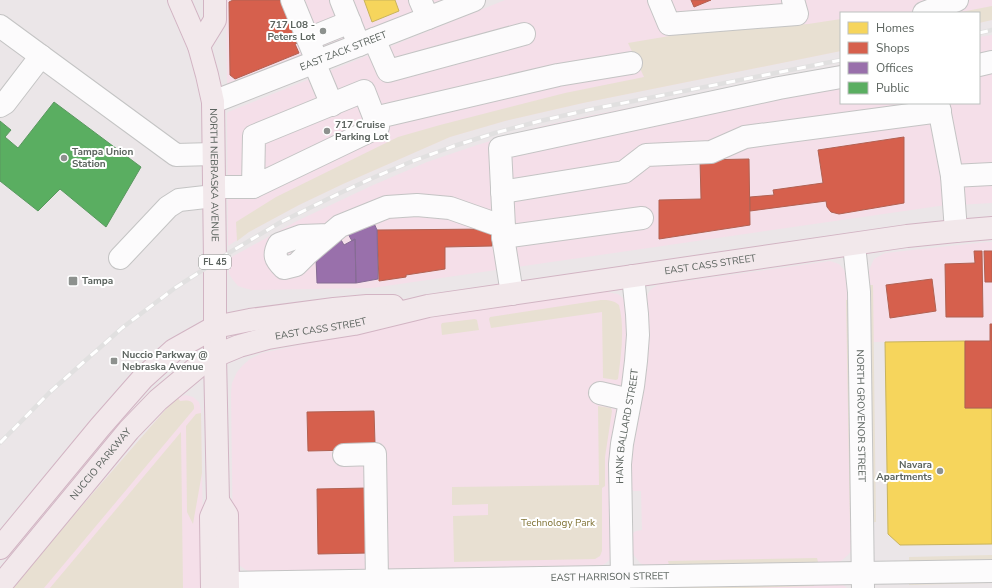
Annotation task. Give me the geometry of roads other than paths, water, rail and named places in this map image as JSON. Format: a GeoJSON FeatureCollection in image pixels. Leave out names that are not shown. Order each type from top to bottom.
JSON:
{"type":"FeatureCollection","features":[{"type":"Feature","properties":{"kind":"main road","name":"NORTH NEBRASKA AVENUE"},"geometry":{"type":"LineString","coordinates":[[179,0],[198,46],[207,75],[212,102],[214,154],[215,356],[218,501],[227,515],[222,586]]}},
{"type":"Feature","properties":{"kind":"main road"},"geometry":{"type":"LineString","coordinates":[[198,46],[215,20],[215,0]]}},
{"type":"Feature","properties":{"kind":"main road","name":"EAST CASS STREET"},"geometry":{"type":"LineString","coordinates":[[215,356],[239,346],[268,338],[354,324],[428,306],[854,245],[907,236],[992,228]]}},
{"type":"Feature","properties":{"kind":"main road","name":"EAST CASS STREET"},"geometry":{"type":"LineString","coordinates":[[215,327],[250,320],[341,308],[367,306],[428,306]]}},
{"type":"Feature","properties":{"kind":"main road"},"geometry":{"type":"LineString","coordinates":[[0,548],[100,427],[143,378],[174,350],[215,327]]}},
{"type":"Feature","properties":{"kind":"main road","name":"NUCCIO PARKWAY"},"geometry":{"type":"LineString","coordinates":[[0,586],[129,430],[158,400],[183,378],[215,356]]}},
{"type":"Feature","properties":{"kind":"street"},"geometry":{"type":"LineString","coordinates":[[292,0],[332,105]]}},
{"type":"Feature","properties":{"kind":"street"},"geometry":{"type":"LineString","coordinates":[[341,0],[350,22],[388,71],[524,34]]}},
{"type":"Feature","properties":{"kind":"street"},"geometry":{"type":"LineString","coordinates":[[659,0],[669,24],[797,14],[793,0]]}},
{"type":"Feature","properties":{"kind":"street"},"geometry":{"type":"LineString","coordinates":[[914,0],[920,12]]}},
{"type":"Feature","properties":{"kind":"street"},"geometry":{"type":"LineString","coordinates":[[927,12],[957,0]]}},
{"type":"Feature","properties":{"kind":"street","name":"EAST ZACK STREET"},"geometry":{"type":"LineString","coordinates":[[212,102],[366,42],[424,9],[470,1]]}},
{"type":"Feature","properties":{"kind":"street"},"geometry":{"type":"LineString","coordinates":[[308,39],[350,22]]}},
{"type":"Feature","properties":{"kind":"street"},"geometry":{"type":"LineString","coordinates":[[0,26],[176,155],[214,154]]}},
{"type":"Feature","properties":{"kind":"street"},"geometry":{"type":"LineString","coordinates":[[0,106],[5,103],[41,56]]}},
{"type":"Feature","properties":{"kind":"street"},"geometry":{"type":"LineString","coordinates":[[980,65],[992,62]]}},
{"type":"Feature","properties":{"kind":"street"},"geometry":{"type":"LineString","coordinates":[[374,118],[558,75],[632,63]]}},
{"type":"Feature","properties":{"kind":"street"},"geometry":{"type":"LineString","coordinates":[[512,294],[504,232],[500,148],[779,88],[840,77]]}},
{"type":"Feature","properties":{"kind":"street"},"geometry":{"type":"LineString","coordinates":[[120,258],[168,208],[179,200],[214,192],[253,186],[378,127],[364,92],[254,136],[253,186]]}},
{"type":"Feature","properties":{"kind":"street"},"geometry":{"type":"LineString","coordinates":[[502,192],[624,172],[646,155],[711,152],[745,137],[939,107],[952,176],[956,231]]}},
{"type":"Feature","properties":{"kind":"street"},"geometry":{"type":"LineString","coordinates":[[952,176],[992,174]]}},
{"type":"Feature","properties":{"kind":"street"},"geometry":{"type":"LineString","coordinates":[[329,235],[340,226],[387,207],[417,205],[450,208],[504,232],[642,218]]}},
{"type":"Feature","properties":{"kind":"street","name":"NORTH GROVENOR STREET"},"geometry":{"type":"LineString","coordinates":[[854,245],[859,292],[863,581]]}},
{"type":"Feature","properties":{"kind":"street","name":"HANK BALLARD STREET"},"geometry":{"type":"LineString","coordinates":[[622,584],[620,464],[636,361],[638,335],[638,319],[633,276]]}},
{"type":"Feature","properties":{"kind":"street"},"geometry":{"type":"LineString","coordinates":[[600,394],[630,400]]}},
{"type":"Feature","properties":{"kind":"street"},"geometry":{"type":"LineString","coordinates":[[344,455],[375,454],[382,583]]}},
{"type":"Feature","properties":{"kind":"street","name":"EAST HARRISON STREET"},"geometry":{"type":"LineString","coordinates":[[222,586],[382,583],[622,584],[863,581],[992,572]]}},
{"type":"Feature","properties":{"kind":"railway"},"geometry":{"type":"LineString","coordinates":[[980,33],[992,30]]}},
{"type":"Feature","properties":{"kind":"railway"},"geometry":{"type":"LineString","coordinates":[[0,443],[50,392],[122,328],[175,288],[232,251],[281,222],[377,176],[454,146],[540,121],[588,110],[840,60]]}},
{"type":"Feature","properties":{"kind":"place","name":"717 L08 - Peters Lot"},"geometry":{"type":"Point","coordinates":[323,31]}},
{"type":"Feature","properties":{"kind":"place","name":"717 Cruise Parking Lot"},"geometry":{"type":"Point","coordinates":[327,131]}},
{"type":"Feature","properties":{"kind":"place","name":"Tampa Union Station"},"geometry":{"type":"Point","coordinates":[64,158]}},
{"type":"Feature","properties":{"kind":"place","name":"Tampa"},"geometry":{"type":"Point","coordinates":[73,281]}},
{"type":"Feature","properties":{"kind":"place","name":"Nuccio Parkway @ Nebraska Avenue"},"geometry":{"type":"Point","coordinates":[114,361]}},
{"type":"Feature","properties":{"kind":"place","name":"Navara Apartments"},"geometry":{"type":"Point","coordinates":[940,471]}},
{"type":"Feature","properties":{"kind":"park label","name":"Technology Park"},"geometry":{"type":"Point","coordinates":[558,523]}}]}
